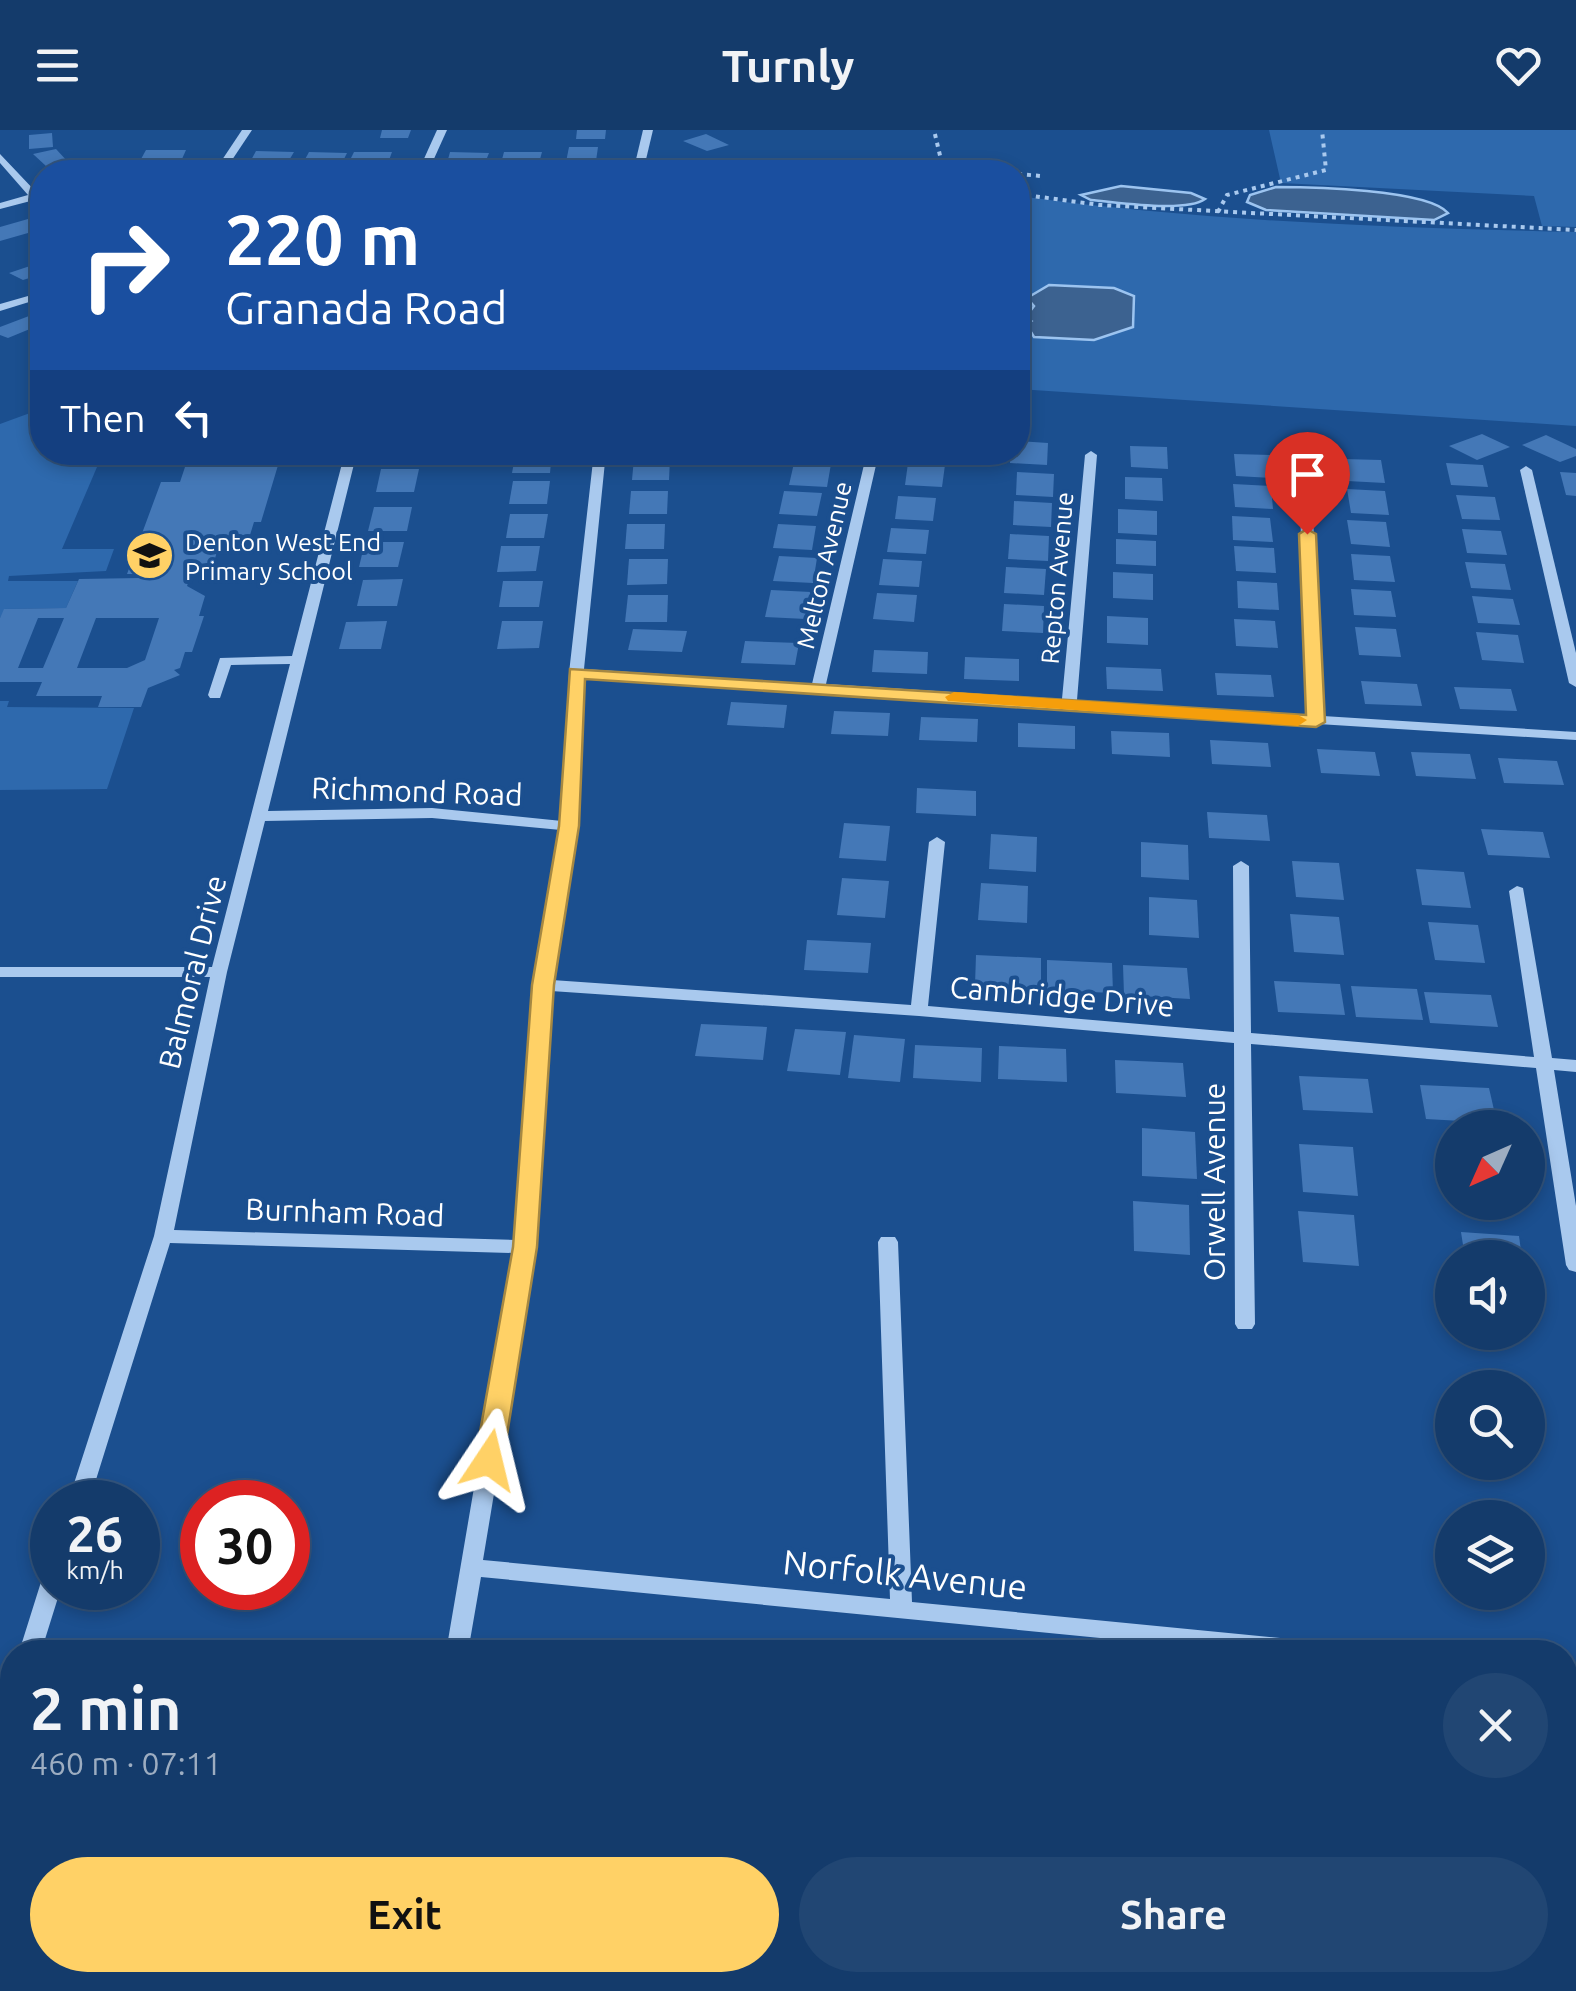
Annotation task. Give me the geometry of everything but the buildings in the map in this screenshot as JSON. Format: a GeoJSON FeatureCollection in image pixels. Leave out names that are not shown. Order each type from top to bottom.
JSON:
{"type":"FeatureCollection","features":[{"type":"Feature","properties":{"kind":"street"},"geometry":{"type":"LineString","coordinates":[[227,160],[247,130]]}},
{"type":"Feature","properties":{"kind":"street"},"geometry":{"type":"LineString","coordinates":[[428,160],[442,130]]}},
{"type":"Feature","properties":{"kind":"street"},"geometry":{"type":"LineString","coordinates":[[641,160],[648,130]]}},
{"type":"Feature","properties":{"kind":"street"},"geometry":{"type":"LineString","coordinates":[[0,158],[30,187]]}},
{"type":"Feature","properties":{"kind":"street"},"geometry":{"type":"LineString","coordinates":[[0,206],[30,198]]}},
{"type":"Feature","properties":{"kind":"street"},"geometry":{"type":"LineString","coordinates":[[0,308],[30,299]]}},
{"type":"Feature","properties":{"kind":"street","name":"Repton Avenue"},"geometry":{"type":"LineString","coordinates":[[1068,705],[1091,455]]}},
{"type":"Feature","properties":{"kind":"street"},"geometry":{"type":"LineString","coordinates":[[1304,459],[1316,722]]}},
{"type":"Feature","properties":{"kind":"street","name":"Balmoral Drive"},"geometry":{"type":"LineString","coordinates":[[85,1480],[163,1236],[219,972],[262,816],[348,465]]}},
{"type":"Feature","properties":{"kind":"street"},"geometry":{"type":"LineString","coordinates":[[459,1640],[525,1247],[543,985],[569,826],[576,673],[599,465]]}},
{"type":"Feature","properties":{"kind":"street","name":"Melton Avenue"},"geometry":{"type":"LineString","coordinates":[[818,688],[870,465]]}},
{"type":"Feature","properties":{"kind":"street"},"geometry":{"type":"LineString","coordinates":[[1526,470],[1576,683]]}},
{"type":"Feature","properties":{"kind":"street"},"geometry":{"type":"LineString","coordinates":[[215,695],[226,661],[300,660]]}},
{"type":"Feature","properties":{"kind":"street"},"geometry":{"type":"LineString","coordinates":[[576,673],[1576,736]]}},
{"type":"Feature","properties":{"kind":"street","name":"Richmond Road"},"geometry":{"type":"LineString","coordinates":[[262,816],[432,813],[569,826]]}},
{"type":"Feature","properties":{"kind":"street"},"geometry":{"type":"LineString","coordinates":[[919,1011],[937,842]]}},
{"type":"Feature","properties":{"kind":"street","name":"Orwell Avenue"},"geometry":{"type":"LineString","coordinates":[[1241,866],[1244,1324]]}},
{"type":"Feature","properties":{"kind":"street"},"geometry":{"type":"LineString","coordinates":[[1517,891],[1576,1265]]}},
{"type":"Feature","properties":{"kind":"street"},"geometry":{"type":"LineString","coordinates":[[0,972],[219,972]]}},
{"type":"Feature","properties":{"kind":"street","name":"Cambridge Drive"},"geometry":{"type":"LineString","coordinates":[[543,985],[919,1011],[1576,1066]]}},
{"type":"Feature","properties":{"kind":"street","name":"Burnham Road"},"geometry":{"type":"LineString","coordinates":[[163,1236],[525,1247]]}},
{"type":"Feature","properties":{"kind":"street"},"geometry":{"type":"LineString","coordinates":[[888,1242],[901,1608]]}},
{"type":"Feature","properties":{"kind":"street","name":"Norfolk Avenue"},"geometry":{"type":"LineString","coordinates":[[471,1566],[1214,1640]]}},
{"type":"Feature","properties":{"kind":"street"},"geometry":{"type":"LineString","coordinates":[[34,1640],[43,1610]]}},
{"type":"Feature","properties":{"kind":"path"},"geometry":{"type":"LineString","coordinates":[[934,130],[941,160]]}},
{"type":"Feature","properties":{"kind":"path"},"geometry":{"type":"LineString","coordinates":[[1218,212],[1227,195],[1326,170],[1322,130]]}},
{"type":"Feature","properties":{"kind":"path"},"geometry":{"type":"LineString","coordinates":[[1030,175],[1041,176]]}},
{"type":"Feature","properties":{"kind":"path"},"geometry":{"type":"LineString","coordinates":[[1030,196],[1100,205],[1576,230]]}},
{"type":"Feature","properties":{"kind":"shaded area"},"geometry":{"type":"Polygon","coordinates":[[[1269,130],[1576,130],[1576,227],[1542,226],[1534,196],[1281,183],[1269,130]]]}},
{"type":"Feature","properties":{"kind":"shaded area"},"geometry":{"type":"Polygon","coordinates":[[[1121,186],[1191,193],[1205,199],[1183,205],[1151,206],[1091,200],[1081,195],[1121,186]]]}},
{"type":"Feature","properties":{"kind":"shaded area"},"geometry":{"type":"Polygon","coordinates":[[[1276,187],[1393,194],[1436,205],[1448,213],[1434,220],[1266,210],[1247,202],[1250,195],[1276,187]]]}},
{"type":"Feature","properties":{"kind":"shaded area"},"geometry":{"type":"Polygon","coordinates":[[[1030,198],[1296,222],[1576,232],[1576,426],[1030,390],[1030,198]]]}},
{"type":"Feature","properties":{"kind":"shaded area"},"geometry":{"type":"Polygon","coordinates":[[[1049,285],[1114,288],[1134,296],[1133,327],[1094,340],[1034,337],[1030,330],[1030,311],[1034,306],[1030,296],[1049,285]]]}},
{"type":"Feature","properties":{"kind":"shaded area"},"geometry":{"type":"Polygon","coordinates":[[[30,413],[30,465],[98,465],[62,549],[114,549],[106,571],[9,576],[8,581],[78,581],[66,608],[5,609],[0,618],[0,424],[30,413]]]}},
{"type":"Feature","properties":{"kind":"shaded area"},"geometry":{"type":"Polygon","coordinates":[[[0,701],[9,701],[7,707],[134,708],[107,789],[0,790],[0,701]]]}},
{"type":"Feature","properties":{"kind":"slow traffic"},"geometry":{"type":"LineString","coordinates":[[954,697],[1298,720]]}},
{"type":"Feature","properties":{"kind":"place","name":"Denton West End Primary School"},"geometry":{"type":"Point","coordinates":[150,556]}},
{"type":"Feature","properties":{"kind":"route"},"geometry":{"type":"LineString","coordinates":[[489,1460],[525,1247],[543,985],[569,826],[576,673],[1316,722],[1307,534]]}}]}
